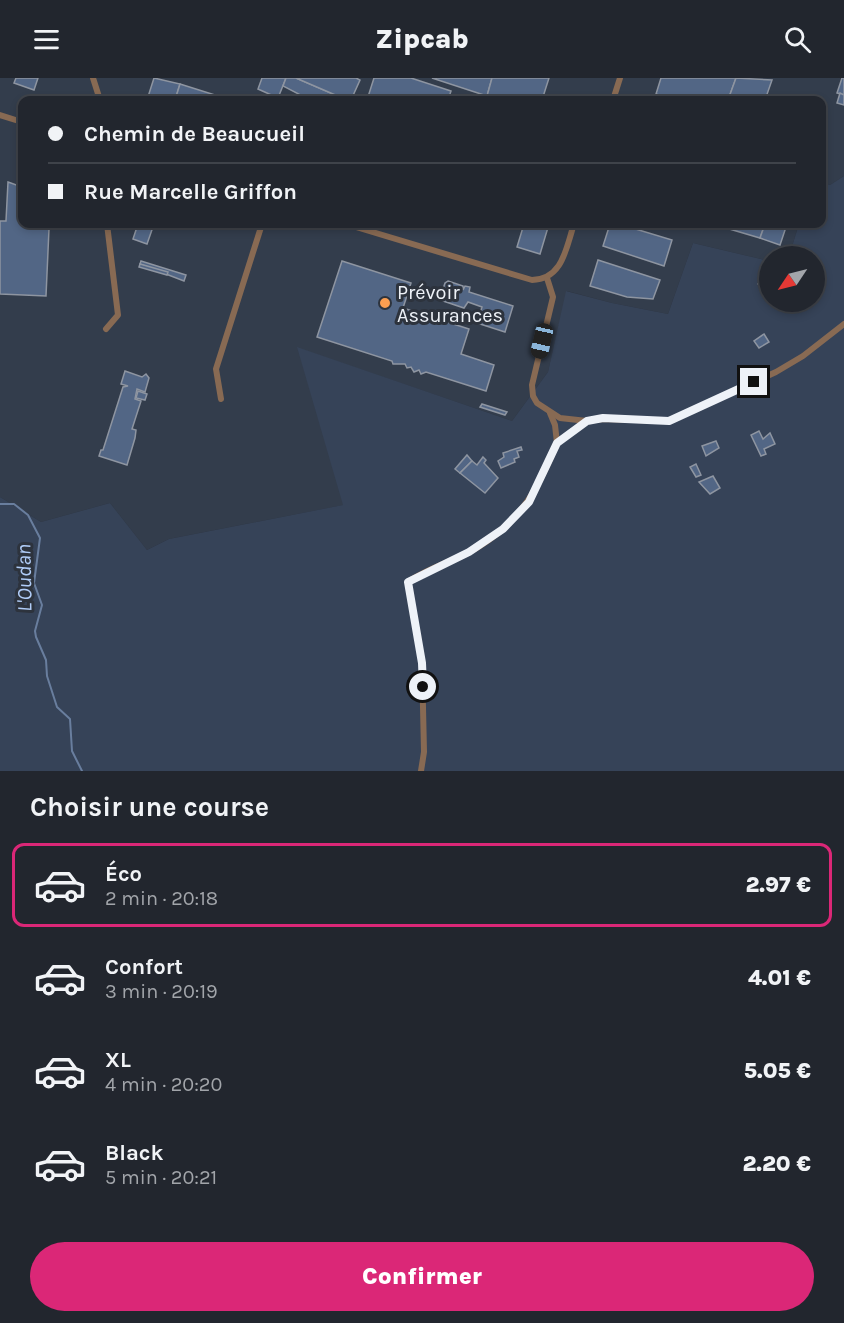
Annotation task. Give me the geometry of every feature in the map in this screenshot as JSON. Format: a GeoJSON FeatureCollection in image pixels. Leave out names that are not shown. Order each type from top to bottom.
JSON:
{"type":"FeatureCollection","features":[{"type":"Feature","properties":{"kind":"street"},"geometry":{"type":"LineString","coordinates":[[93,78],[99,96]]}},
{"type":"Feature","properties":{"kind":"street"},"geometry":{"type":"LineString","coordinates":[[614,96],[620,78]]}},
{"type":"Feature","properties":{"kind":"street"},"geometry":{"type":"LineString","coordinates":[[0,115],[18,121]]}},
{"type":"Feature","properties":{"kind":"street"},"geometry":{"type":"LineString","coordinates":[[106,328],[118,315],[107,228]]}},
{"type":"Feature","properties":{"kind":"street"},"geometry":{"type":"LineString","coordinates":[[221,399],[216,369],[261,228]]}},
{"type":"Feature","properties":{"kind":"street"},"geometry":{"type":"LineString","coordinates":[[359,228],[522,279],[547,278],[561,264],[573,228]]}},
{"type":"Feature","properties":{"kind":"street"},"geometry":{"type":"LineString","coordinates":[[547,278],[553,297],[532,385],[533,396],[550,413],[555,425],[557,443]]}},
{"type":"Feature","properties":{"kind":"street"},"geometry":{"type":"LineString","coordinates":[[550,413],[568,420],[587,421],[603,418],[669,421],[776,372],[803,356],[844,324]]}},
{"type":"Feature","properties":{"kind":"street"},"geometry":{"type":"LineString","coordinates":[[421,771],[424,752],[422,663],[408,582],[469,552],[503,529],[529,502],[557,443],[587,421]]}},
{"type":"Feature","properties":{"kind":"shaded area"},"geometry":{"type":"Polygon","coordinates":[[[0,78],[844,78],[844,176],[830,185],[826,184],[826,96],[18,96],[18,228],[798,228],[792,246],[759,246],[759,259],[693,243],[668,314],[567,291],[548,372],[512,421],[298,348],[344,505],[169,539],[147,550],[110,503],[41,522],[0,497],[0,78]]]}},
{"type":"Feature","properties":{"kind":"shaded area"},"geometry":{"type":"Polygon","coordinates":[[[844,176],[844,771],[0,771],[0,497],[41,522],[110,503],[147,550],[169,539],[343,505],[297,347],[512,421],[548,372],[566,291],[668,314],[693,243],[759,259],[759,312],[825,312],[825,246],[792,246],[798,228],[826,228],[826,184],[830,185],[844,176]]]}},
{"type":"Feature","properties":{"kind":"building"},"geometry":{"type":"Polygon","coordinates":[[[16,78],[38,78],[34,90],[14,83],[16,78]]]}},
{"type":"Feature","properties":{"kind":"building"},"geometry":{"type":"Polygon","coordinates":[[[154,78],[180,84],[176,96],[148,96],[154,78]]]}},
{"type":"Feature","properties":{"kind":"building"},"geometry":{"type":"Polygon","coordinates":[[[262,78],[286,78],[279,96],[258,89],[262,78]]]}},
{"type":"Feature","properties":{"kind":"building"},"geometry":{"type":"Polygon","coordinates":[[[286,78],[296,78],[338,96],[302,96],[283,86],[286,78]]]}},
{"type":"Feature","properties":{"kind":"building"},"geometry":{"type":"Polygon","coordinates":[[[296,78],[356,78],[360,80],[353,96],[338,96],[296,78]]]}},
{"type":"Feature","properties":{"kind":"building"},"geometry":{"type":"Polygon","coordinates":[[[374,78],[411,78],[451,91],[449,96],[368,96],[374,78]]]}},
{"type":"Feature","properties":{"kind":"building"},"geometry":{"type":"Polygon","coordinates":[[[432,78],[492,78],[487,96],[432,78]]]}},
{"type":"Feature","properties":{"kind":"building"},"geometry":{"type":"Polygon","coordinates":[[[492,78],[549,78],[543,96],[487,96],[492,78]]]}},
{"type":"Feature","properties":{"kind":"building"},"geometry":{"type":"Polygon","coordinates":[[[661,78],[736,78],[729,96],[663,96],[656,94],[661,78]]]}},
{"type":"Feature","properties":{"kind":"building"},"geometry":{"type":"Polygon","coordinates":[[[736,78],[772,80],[766,96],[729,96],[736,78]]]}},
{"type":"Feature","properties":{"kind":"building"},"geometry":{"type":"Polygon","coordinates":[[[842,78],[844,78],[844,95],[837,93],[842,78]]]}},
{"type":"Feature","properties":{"kind":"building"},"geometry":{"type":"Polygon","coordinates":[[[180,84],[215,95],[215,96],[176,96],[180,84]]]}},
{"type":"Feature","properties":{"kind":"building"},"geometry":{"type":"Polygon","coordinates":[[[840,93],[844,95],[844,105],[837,103],[840,93]]]}},
{"type":"Feature","properties":{"kind":"building"},"geometry":{"type":"Polygon","coordinates":[[[8,182],[18,186],[18,228],[49,229],[46,296],[0,294],[0,221],[6,221],[8,182]]]}},
{"type":"Feature","properties":{"kind":"building"},"geometry":{"type":"Polygon","coordinates":[[[137,228],[153,228],[147,244],[133,239],[137,228]]]}},
{"type":"Feature","properties":{"kind":"building"},"geometry":{"type":"Polygon","coordinates":[[[523,228],[548,228],[540,254],[517,247],[523,228]]]}},
{"type":"Feature","properties":{"kind":"building"},"geometry":{"type":"Polygon","coordinates":[[[609,228],[632,228],[672,240],[664,266],[603,246],[609,228]]]}},
{"type":"Feature","properties":{"kind":"building"},"geometry":{"type":"Polygon","coordinates":[[[726,228],[764,228],[760,238],[726,228]]]}},
{"type":"Feature","properties":{"kind":"building"},"geometry":{"type":"Polygon","coordinates":[[[764,228],[786,228],[780,245],[760,238],[764,228]]]}},
{"type":"Feature","properties":{"kind":"building"},"geometry":{"type":"Polygon","coordinates":[[[598,260],[660,280],[653,299],[627,297],[590,286],[598,260]]]}},
{"type":"Feature","properties":{"kind":"building"},"geometry":{"type":"Polygon","coordinates":[[[141,261],[186,275],[184,281],[140,264],[141,261]]]}},
{"type":"Feature","properties":{"kind":"building"},"geometry":{"type":"Polygon","coordinates":[[[342,261],[411,283],[403,308],[469,329],[461,354],[494,365],[486,391],[426,372],[421,374],[419,370],[414,372],[405,364],[393,364],[392,361],[317,337],[342,261]]]}},
{"type":"Feature","properties":{"kind":"building"},"geometry":{"type":"Polygon","coordinates":[[[140,264],[168,272],[167,275],[139,267],[140,264]]]}},
{"type":"Feature","properties":{"kind":"building"},"geometry":{"type":"Polygon","coordinates":[[[448,281],[463,286],[463,290],[465,286],[470,287],[469,292],[513,306],[505,332],[477,323],[482,307],[468,302],[464,308],[443,301],[444,296],[441,295],[448,281]]]}},
{"type":"Feature","properties":{"kind":"building"},"geometry":{"type":"Polygon","coordinates":[[[764,334],[769,342],[759,348],[754,341],[764,334]]]}},
{"type":"Feature","properties":{"kind":"building"},"geometry":{"type":"Polygon","coordinates":[[[125,371],[142,377],[146,374],[149,378],[145,392],[137,389],[135,399],[141,401],[132,429],[136,430],[135,438],[127,465],[99,456],[103,450],[123,387],[128,386],[121,384],[125,371]]]}},
{"type":"Feature","properties":{"kind":"building"},"geometry":{"type":"Polygon","coordinates":[[[138,391],[147,394],[145,400],[136,398],[138,391]]]}},
{"type":"Feature","properties":{"kind":"building"},"geometry":{"type":"Polygon","coordinates":[[[482,404],[507,412],[505,415],[480,407],[482,404]]]}},
{"type":"Feature","properties":{"kind":"building"},"geometry":{"type":"Polygon","coordinates":[[[759,431],[763,439],[770,433],[775,444],[764,449],[766,454],[761,456],[751,435],[759,431]]]}},
{"type":"Feature","properties":{"kind":"building"},"geometry":{"type":"Polygon","coordinates":[[[716,441],[719,448],[706,456],[702,446],[716,441]]]}},
{"type":"Feature","properties":{"kind":"building"},"geometry":{"type":"Polygon","coordinates":[[[521,447],[522,450],[517,451],[519,457],[514,459],[515,462],[501,468],[498,461],[504,457],[503,453],[521,447]]]}},
{"type":"Feature","properties":{"kind":"building"},"geometry":{"type":"Polygon","coordinates":[[[467,455],[472,461],[460,473],[455,469],[467,455]]]}},
{"type":"Feature","properties":{"kind":"building"},"geometry":{"type":"Polygon","coordinates":[[[483,457],[486,460],[484,463],[498,478],[485,493],[460,473],[472,461],[477,465],[483,457]]]}},
{"type":"Feature","properties":{"kind":"building"},"geometry":{"type":"Polygon","coordinates":[[[696,464],[701,475],[696,477],[690,467],[696,464]]]}},
{"type":"Feature","properties":{"kind":"building"},"geometry":{"type":"Polygon","coordinates":[[[713,476],[720,488],[710,494],[699,482],[713,476]]]}},
{"type":"Feature","properties":{"kind":"waterway","name":"L'Oudan"},"geometry":{"type":"LineString","coordinates":[[0,504],[14,504],[28,515],[40,538],[34,583],[42,605],[35,631],[36,637],[46,660],[47,676],[57,707],[70,719],[72,751],[82,771]]}},
{"type":"Feature","properties":{"kind":"place","name":"Prévoir Assurances"},"geometry":{"type":"Point","coordinates":[385,303]}},
{"type":"Feature","properties":{"kind":"route"},"geometry":{"type":"LineString","coordinates":[[423,687],[414,606],[408,582],[469,552],[503,529],[529,502],[546,471],[557,443],[587,421],[603,418],[669,421],[754,382]]}}]}
